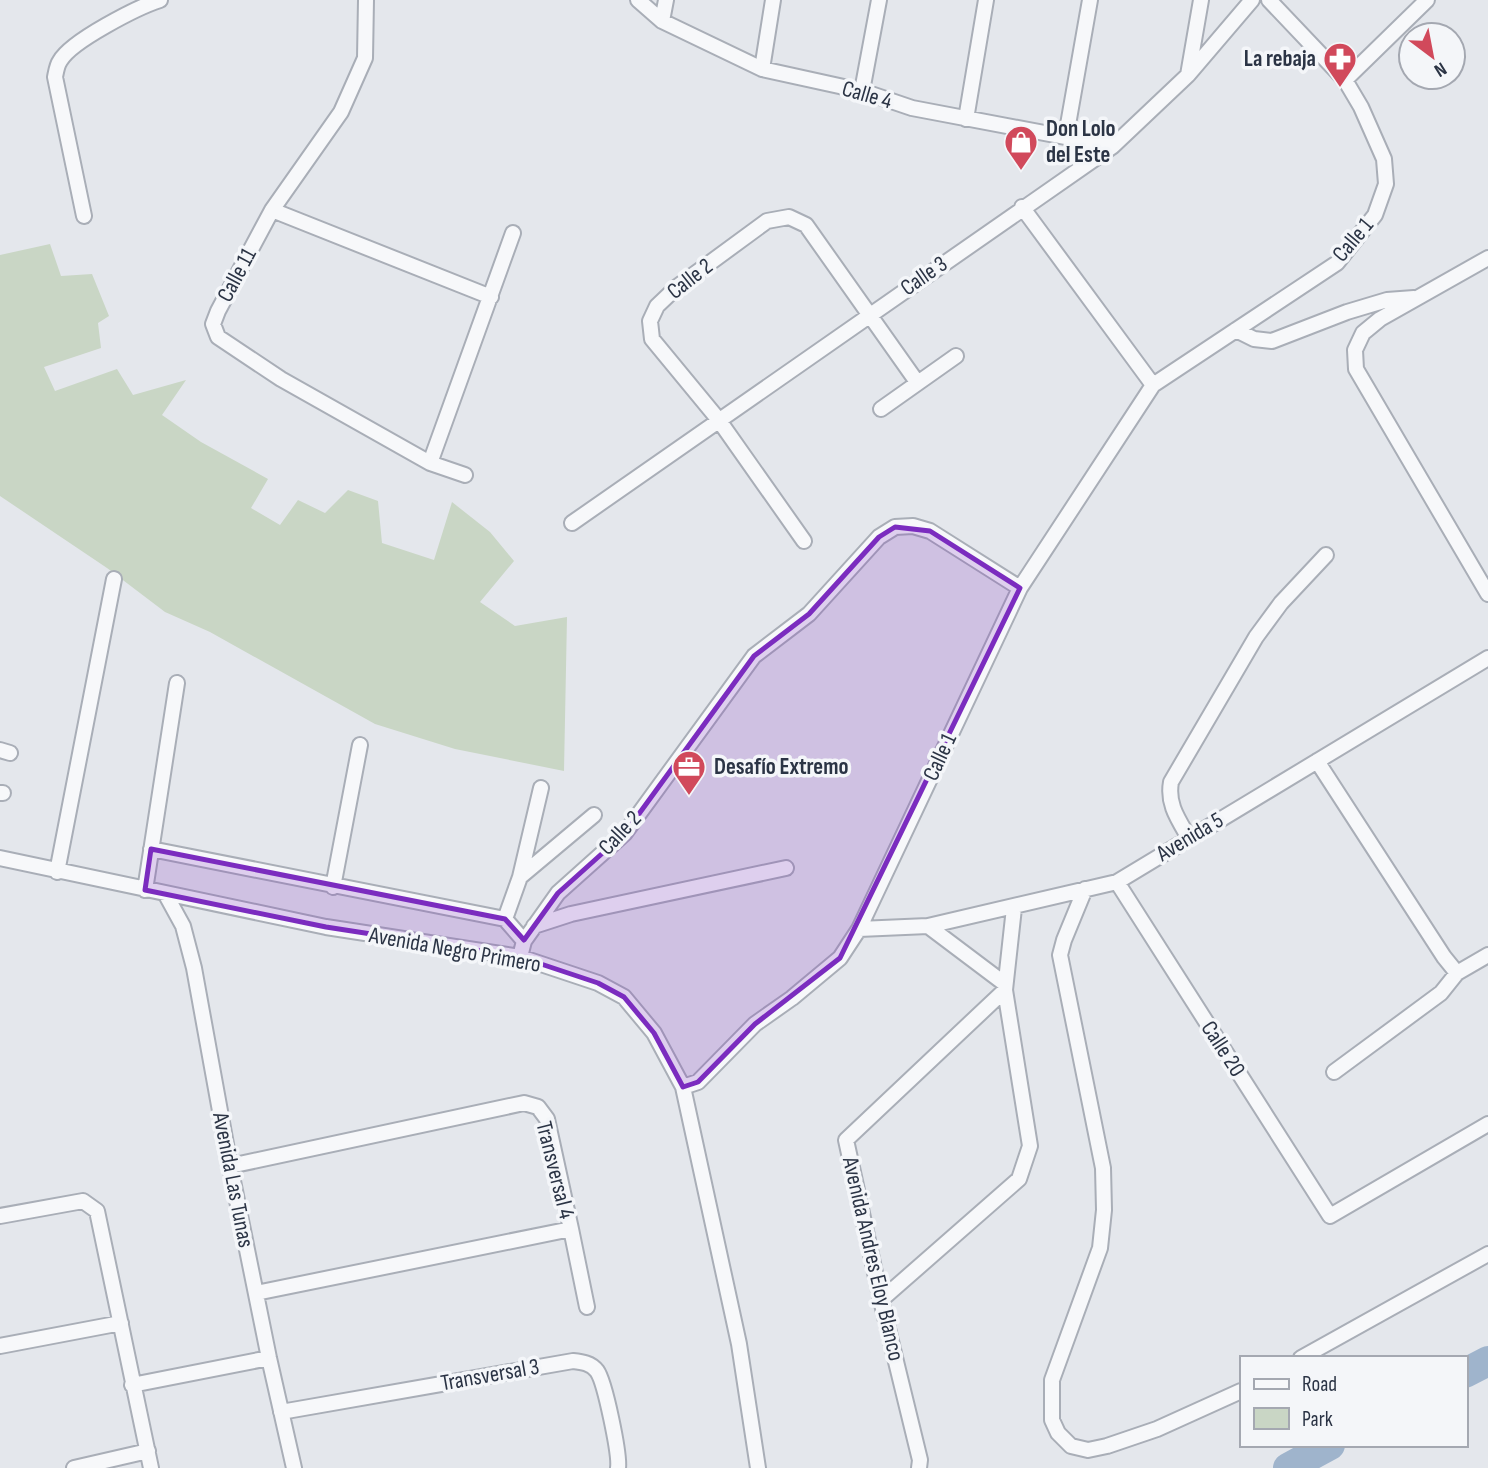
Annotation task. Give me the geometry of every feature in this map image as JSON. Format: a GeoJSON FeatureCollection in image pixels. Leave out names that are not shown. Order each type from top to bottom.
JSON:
{"type":"FeatureCollection","features":[{"type":"Feature","properties":{"kind":"street"},"geometry":{"type":"LineString","coordinates":[[84,216],[55,77],[60,60],[76,45],[141,6],[160,0]]}},
{"type":"Feature","properties":{"kind":"street","name":"Calle 11"},"geometry":{"type":"LineString","coordinates":[[366,0],[365,58],[341,112],[272,210],[213,324],[218,337],[281,379],[429,463],[465,475]]}},
{"type":"Feature","properties":{"kind":"street","name":"Calle 4"},"geometry":{"type":"LineString","coordinates":[[638,0],[662,21],[762,69],[862,91],[912,108],[1113,146]]}},
{"type":"Feature","properties":{"kind":"street"},"geometry":{"type":"LineString","coordinates":[[662,21],[666,0]]}},
{"type":"Feature","properties":{"kind":"street"},"geometry":{"type":"LineString","coordinates":[[762,69],[773,0]]}},
{"type":"Feature","properties":{"kind":"street"},"geometry":{"type":"LineString","coordinates":[[862,91],[879,0]]}},
{"type":"Feature","properties":{"kind":"street"},"geometry":{"type":"LineString","coordinates":[[966,119],[986,0]]}},
{"type":"Feature","properties":{"kind":"street"},"geometry":{"type":"LineString","coordinates":[[1066,136],[1090,0]]}},
{"type":"Feature","properties":{"kind":"street"},"geometry":{"type":"LineString","coordinates":[[1188,75],[1201,0]]}},
{"type":"Feature","properties":{"kind":"street","name":"Calle 3"},"geometry":{"type":"LineString","coordinates":[[572,523],[1113,146],[1188,75],[1252,0]]}},
{"type":"Feature","properties":{"kind":"street","name":"Calle 1"},"geometry":{"type":"LineString","coordinates":[[683,1087],[698,1082],[755,1024],[792,998],[840,958],[859,929],[1020,588],[1153,386],[1337,262],[1376,215],[1386,184],[1384,159],[1361,107],[1345,80],[1269,0]]}},
{"type":"Feature","properties":{"kind":"street"},"geometry":{"type":"LineString","coordinates":[[1345,80],[1427,0]]}},
{"type":"Feature","properties":{"kind":"street"},"geometry":{"type":"LineString","coordinates":[[1022,207],[1153,386]]}},
{"type":"Feature","properties":{"kind":"street"},"geometry":{"type":"LineString","coordinates":[[272,210],[491,297]]}},
{"type":"Feature","properties":{"kind":"street","name":"Calle 2"},"geometry":{"type":"LineString","coordinates":[[804,541],[718,419],[652,339],[650,321],[657,306],[677,287],[767,221],[789,217],[806,225],[917,382]]}},
{"type":"Feature","properties":{"kind":"street"},"geometry":{"type":"LineString","coordinates":[[429,463],[513,233]]}},
{"type":"Feature","properties":{"kind":"street"},"geometry":{"type":"LineString","coordinates":[[1488,258],[1380,319],[1363,333],[1355,350],[1356,369],[1488,594]]}},
{"type":"Feature","properties":{"kind":"street"},"geometry":{"type":"LineString","coordinates":[[1236,330],[1254,339],[1272,341],[1387,300],[1419,298]]}},
{"type":"Feature","properties":{"kind":"street"},"geometry":{"type":"LineString","coordinates":[[881,409],[956,356]]}},
{"type":"Feature","properties":{"kind":"street","name":"Calle 2"},"geometry":{"type":"LineString","coordinates":[[520,957],[524,941],[558,893],[625,833],[754,656],[808,614],[879,537],[895,527],[913,526],[930,531],[1020,588]]}},
{"type":"Feature","properties":{"kind":"street"},"geometry":{"type":"LineString","coordinates":[[1189,838],[1172,807],[1169,796],[1171,782],[1262,628],[1281,603],[1326,555]]}},
{"type":"Feature","properties":{"kind":"street"},"geometry":{"type":"LineString","coordinates":[[57,872],[114,579]]}},
{"type":"Feature","properties":{"kind":"street","name":"Avenida 5"},"geometry":{"type":"LineString","coordinates":[[859,929],[928,926],[1014,908],[1116,881],[1488,658]]}},
{"type":"Feature","properties":{"kind":"street"},"geometry":{"type":"LineString","coordinates":[[145,890],[177,684]]}},
{"type":"Feature","properties":{"kind":"street"},"geometry":{"type":"LineString","coordinates":[[333,887],[360,745]]}},
{"type":"Feature","properties":{"kind":"street"},"geometry":{"type":"LineString","coordinates":[[1317,761],[1457,973]]}},
{"type":"Feature","properties":{"kind":"street"},"geometry":{"type":"LineString","coordinates":[[505,919],[520,877],[541,789]]}},
{"type":"Feature","properties":{"kind":"street"},"geometry":{"type":"LineString","coordinates":[[520,877],[594,815]]}},
{"type":"Feature","properties":{"kind":"street"},"geometry":{"type":"LineString","coordinates":[[151,849],[505,919],[524,941]]}},
{"type":"Feature","properties":{"kind":"street","name":"Avenida Negro Primero"},"geometry":{"type":"LineString","coordinates":[[0,858],[326,927],[520,957],[598,983],[624,997],[654,1032],[683,1087],[739,1344],[758,1468]]}},
{"type":"Feature","properties":{"kind":"street"},"geometry":{"type":"LineString","coordinates":[[534,926],[571,914],[786,868]]}},
{"type":"Feature","properties":{"kind":"street","name":"Calle 20"},"geometry":{"type":"LineString","coordinates":[[1116,881],[1330,1216],[1488,1124]]}},
{"type":"Feature","properties":{"kind":"street"},"geometry":{"type":"LineString","coordinates":[[1085,889],[1060,955],[1103,1168],[1104,1210],[1100,1248],[1052,1380],[1052,1420],[1058,1433],[1071,1446],[1088,1450],[1107,1447],[1157,1429],[1240,1391]]}},
{"type":"Feature","properties":{"kind":"street","name":"Avenida Las Tunas"},"geometry":{"type":"LineString","coordinates":[[166,895],[183,926],[194,968],[230,1166],[294,1468]]}},
{"type":"Feature","properties":{"kind":"street"},"geometry":{"type":"LineString","coordinates":[[881,1300],[1019,1179],[1030,1146],[1005,987],[1014,908]]}},
{"type":"Feature","properties":{"kind":"street"},"geometry":{"type":"LineString","coordinates":[[928,926],[1005,987]]}},
{"type":"Feature","properties":{"kind":"street"},"geometry":{"type":"LineString","coordinates":[[1334,1073],[1441,993],[1457,973],[1488,955]]}},
{"type":"Feature","properties":{"kind":"street","name":"Avenida Andres Eloy Blanco"},"geometry":{"type":"LineString","coordinates":[[919,1468],[920,1460],[846,1140],[1005,987]]}},
{"type":"Feature","properties":{"kind":"street","name":"Transversal 4"},"geometry":{"type":"LineString","coordinates":[[230,1166],[524,1103],[538,1107],[547,1119],[571,1229],[256,1293]]}},
{"type":"Feature","properties":{"kind":"street"},"geometry":{"type":"LineString","coordinates":[[0,1216],[83,1201],[97,1211],[151,1468]]}},
{"type":"Feature","properties":{"kind":"street"},"geometry":{"type":"LineString","coordinates":[[571,1229],[587,1307]]}},
{"type":"Feature","properties":{"kind":"street"},"geometry":{"type":"LineString","coordinates":[[1305,1356],[1488,1254]]}},
{"type":"Feature","properties":{"kind":"street"},"geometry":{"type":"LineString","coordinates":[[0,1346],[121,1323]]}},
{"type":"Feature","properties":{"kind":"street"},"geometry":{"type":"LineString","coordinates":[[132,1385],[269,1358]]}},
{"type":"Feature","properties":{"kind":"street","name":"Transversal 3"},"geometry":{"type":"LineString","coordinates":[[281,1412],[573,1361],[587,1362],[597,1371],[603,1384],[618,1468]]}},
{"type":"Feature","properties":{"kind":"street"},"geometry":{"type":"LineString","coordinates":[[74,1468],[148,1451]]}},
{"type":"Feature","properties":{"kind":"highlighted area"},"geometry":{"type":"Polygon","coordinates":[[[895,527],[930,531],[1020,588],[840,958],[755,1024],[698,1082],[683,1087],[654,1033],[624,997],[598,983],[520,957],[326,927],[145,890],[151,849],[505,919],[524,940],[558,893],[625,833],[754,656],[809,614],[879,537],[895,527]]]}},
{"type":"Feature","properties":{"kind":"green space"},"geometry":{"type":"Polygon","coordinates":[[[50,244],[61,276],[92,274],[109,316],[98,323],[101,348],[44,367],[55,391],[117,369],[133,395],[186,380],[162,415],[201,442],[268,479],[251,508],[280,525],[298,500],[325,513],[348,490],[378,501],[382,543],[434,560],[452,502],[490,532],[514,561],[480,602],[515,626],[567,617],[564,771],[455,749],[375,724],[210,632],[165,612],[107,568],[0,496],[0,255],[50,244]]]}},
{"type":"Feature","properties":{"kind":"waterway"},"geometry":{"type":"LineString","coordinates":[[1467,1372],[1488,1361]]}},
{"type":"Feature","properties":{"kind":"waterway"},"geometry":{"type":"LineString","coordinates":[[1288,1468],[1326,1447]]}},
{"type":"Feature","properties":{"kind":"place","name":"La rebaja"},"geometry":{"type":"Point","coordinates":[1340,89]}},
{"type":"Feature","properties":{"kind":"place","name":"Don Lolo del Este"},"geometry":{"type":"Point","coordinates":[1021,172]}},
{"type":"Feature","properties":{"kind":"place","name":"Desafío Extremo"},"geometry":{"type":"Point","coordinates":[689,797]}}]}
